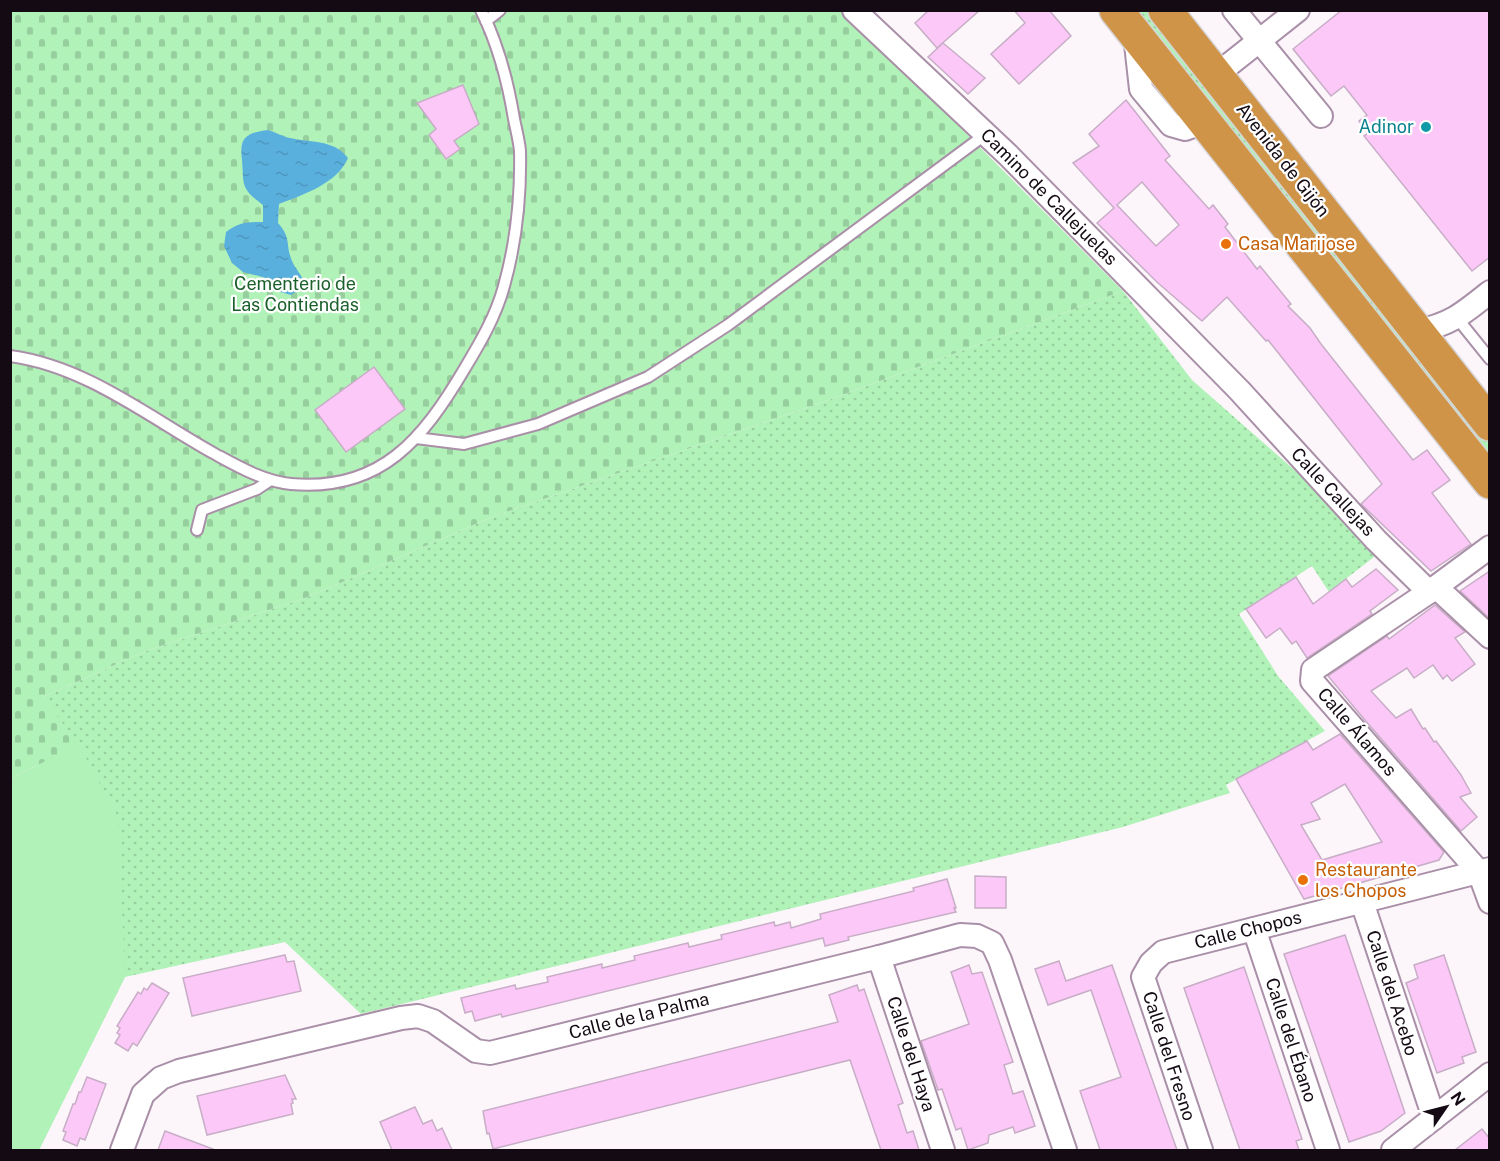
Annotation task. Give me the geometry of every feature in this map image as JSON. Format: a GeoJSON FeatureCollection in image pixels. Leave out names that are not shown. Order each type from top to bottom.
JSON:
{"type":"FeatureCollection","features":[{"type":"Feature","properties":{"kind":"highway","name":"Avenida de Gijón"},"geometry":{"type":"LineString","coordinates":[[1165,10],[1490,424]]}},
{"type":"Feature","properties":{"kind":"highway","name":"Avenida de Gijón"},"geometry":{"type":"LineString","coordinates":[[1125,22],[1490,482]]}},
{"type":"Feature","properties":{"kind":"street","name":"Camino de Callejuelas"},"geometry":{"type":"LineString","coordinates":[[854,10],[986,134],[1239,390]]}},
{"type":"Feature","properties":{"kind":"street"},"geometry":{"type":"LineString","coordinates":[[1234,10],[1321,116]]}},
{"type":"Feature","properties":{"kind":"street"},"geometry":{"type":"LineString","coordinates":[[1216,75],[1298,10]]}},
{"type":"Feature","properties":{"kind":"street"},"geometry":{"type":"LineString","coordinates":[[1416,331],[1433,328],[1457,318],[1490,292]]}},
{"type":"Feature","properties":{"kind":"street","name":"Calle Callejas"},"geometry":{"type":"LineString","coordinates":[[1239,390],[1376,540],[1490,637]]}},
{"type":"Feature","properties":{"kind":"street","name":"Calle Álamos"},"geometry":{"type":"LineString","coordinates":[[1484,870],[1312,681],[1313,670],[1432,590],[1490,547]]}},
{"type":"Feature","properties":{"kind":"street"},"geometry":{"type":"LineString","coordinates":[[1484,870],[1490,902]]}},
{"type":"Feature","properties":{"kind":"street","name":"Calle Chopos"},"geometry":{"type":"LineString","coordinates":[[1151,963],[1163,952],[1484,870]]}},
{"type":"Feature","properties":{"kind":"street","name":"Calle del Acebo"},"geometry":{"type":"LineString","coordinates":[[1362,902],[1434,1118]]}},
{"type":"Feature","properties":{"kind":"street","name":"Calle del Ébano"},"geometry":{"type":"LineString","coordinates":[[1254,929],[1328,1150]]}},
{"type":"Feature","properties":{"kind":"street","name":"Calle de la Palma"},"geometry":{"type":"LineString","coordinates":[[122,1150],[143,1094],[161,1078],[179,1071],[401,1018],[418,1016],[433,1021],[476,1051],[490,1053],[960,935],[977,936],[992,943],[1000,960],[1065,1150]]}},
{"type":"Feature","properties":{"kind":"street","name":"Calle del Haya"},"geometry":{"type":"LineString","coordinates":[[879,957],[943,1150]]}},
{"type":"Feature","properties":{"kind":"street","name":"Calle del Fresno"},"geometry":{"type":"LineString","coordinates":[[1151,963],[1143,977],[1201,1150]]}},
{"type":"Feature","properties":{"kind":"street"},"geometry":{"type":"LineString","coordinates":[[1393,1150],[1490,1074]]}},
{"type":"Feature","properties":{"kind":"lane"},"geometry":{"type":"LineString","coordinates":[[10,356],[47,364],[106,389],[204,448],[269,481],[323,485],[354,479],[392,459],[416,438],[446,399],[484,336],[504,288],[517,221],[520,149],[508,83],[481,10]]}},
{"type":"Feature","properties":{"kind":"lane"},"geometry":{"type":"LineString","coordinates":[[486,21],[500,10]]}},
{"type":"Feature","properties":{"kind":"lane"},"geometry":{"type":"LineString","coordinates":[[416,438],[464,444],[538,424],[648,377],[728,325],[986,134]]}},
{"type":"Feature","properties":{"kind":"lane"},"geometry":{"type":"LineString","coordinates":[[1457,318],[1490,359]]}},
{"type":"Feature","properties":{"kind":"lane"},"geometry":{"type":"LineString","coordinates":[[197,530],[202,510],[257,489],[269,481]]}},
{"type":"Feature","properties":{"kind":"green space","name":"Cementerio de Las Contiendas"},"geometry":{"type":"Polygon","coordinates":[[[11,11],[844,11],[1123,291],[826,401],[492,517],[308,597],[146,651],[43,697],[79,745],[11,778],[11,11]]]}},
{"type":"Feature","properties":{"kind":"green space"},"geometry":{"type":"Polygon","coordinates":[[[1131,11],[1151,11],[1489,442],[1489,465],[1131,11]]]}},
{"type":"Feature","properties":{"kind":"green space"},"geometry":{"type":"Polygon","coordinates":[[[1123,291],[1192,380],[1383,550],[1329,592],[1312,566],[1239,614],[1278,676],[1325,731],[1226,785],[1230,793],[1123,827],[361,1014],[285,942],[125,977],[39,1150],[11,1150],[43,697],[146,651],[308,597],[492,517],[826,401],[1123,291]]]}},
{"type":"Feature","properties":{"kind":"green space"},"geometry":{"type":"Polygon","coordinates":[[[79,745],[118,817],[125,977],[39,1150],[11,1150],[11,778],[79,745]]]}},
{"type":"Feature","properties":{"kind":"water"},"geometry":{"type":"Polygon","coordinates":[[[268,130],[287,137],[329,145],[348,158],[336,175],[327,182],[279,204],[278,223],[285,233],[292,261],[304,283],[291,295],[277,291],[266,278],[243,272],[232,263],[224,246],[226,232],[235,226],[243,223],[263,222],[263,205],[250,194],[245,186],[241,152],[243,141],[249,135],[268,130]]]}},
{"type":"Feature","properties":{"kind":"building"},"geometry":{"type":"Polygon","coordinates":[[[929,10],[980,10],[937,48],[915,23],[929,10]]]}},
{"type":"Feature","properties":{"kind":"building"},"geometry":{"type":"Polygon","coordinates":[[[1014,10],[1049,10],[1071,36],[1019,84],[991,54],[1025,23],[1014,10]]]}},
{"type":"Feature","properties":{"kind":"building","name":"Adinor"},"geometry":{"type":"Polygon","coordinates":[[[1342,10],[1490,10],[1490,257],[1472,271],[1364,136],[1368,133],[1359,121],[1367,115],[1344,86],[1331,96],[1293,49],[1342,10]]]}},
{"type":"Feature","properties":{"kind":"building"},"geometry":{"type":"Polygon","coordinates":[[[943,43],[985,78],[968,94],[928,57],[943,43]]]}},
{"type":"Feature","properties":{"kind":"building"},"geometry":{"type":"Polygon","coordinates":[[[463,85],[479,124],[454,141],[460,149],[446,159],[429,135],[436,129],[417,103],[463,85]]]}},
{"type":"Feature","properties":{"kind":"building"},"geometry":{"type":"Polygon","coordinates":[[[1126,100],[1170,156],[1165,160],[1209,209],[1213,205],[1228,224],[1225,227],[1257,269],[1260,266],[1291,304],[1288,306],[1310,328],[1413,460],[1427,450],[1450,480],[1432,493],[1471,544],[1431,571],[1361,504],[1382,484],[1268,340],[1266,341],[1227,297],[1202,321],[1158,283],[1097,223],[1114,208],[1073,163],[1099,146],[1089,134],[1126,100]],[[1142,182],[1117,205],[1156,246],[1179,225],[1142,182]]]}},
{"type":"Feature","properties":{"kind":"building"},"geometry":{"type":"Polygon","coordinates":[[[374,367],[405,409],[346,452],[315,410],[374,367]]]}},
{"type":"Feature","properties":{"kind":"building"},"geometry":{"type":"Polygon","coordinates":[[[1376,569],[1398,590],[1370,611],[1372,614],[1307,658],[1296,641],[1292,644],[1280,628],[1266,638],[1246,609],[1296,577],[1313,604],[1346,579],[1352,587],[1376,569]]]}},
{"type":"Feature","properties":{"kind":"building"},"geometry":{"type":"Polygon","coordinates":[[[1490,571],[1490,616],[1488,617],[1460,591],[1490,571]]]}},
{"type":"Feature","properties":{"kind":"building"},"geometry":{"type":"Polygon","coordinates":[[[1435,605],[1465,632],[1455,638],[1475,664],[1452,681],[1447,675],[1443,679],[1433,665],[1414,678],[1407,668],[1371,691],[1396,718],[1411,709],[1423,729],[1425,728],[1434,742],[1436,741],[1461,775],[1471,793],[1460,797],[1477,817],[1461,831],[1328,676],[1387,636],[1389,639],[1435,605]]]}},
{"type":"Feature","properties":{"kind":"building"},"geometry":{"type":"Polygon","coordinates":[[[1340,734],[1444,852],[1439,860],[1304,899],[1236,779],[1307,741],[1313,750],[1340,734]],[[1345,784],[1311,803],[1320,819],[1301,825],[1322,860],[1382,842],[1345,784]]]}},
{"type":"Feature","properties":{"kind":"building"},"geometry":{"type":"Polygon","coordinates":[[[975,876],[1006,877],[1006,908],[975,908],[975,876]]]}},
{"type":"Feature","properties":{"kind":"building"},"geometry":{"type":"Polygon","coordinates":[[[947,879],[956,912],[848,937],[849,940],[825,946],[823,938],[502,1017],[501,1014],[475,1021],[472,1011],[465,1013],[461,998],[515,985],[516,989],[548,982],[547,977],[602,964],[602,968],[635,960],[634,956],[688,943],[689,947],[722,939],[721,935],[774,922],[775,926],[790,922],[791,928],[821,919],[820,914],[914,891],[913,888],[947,879]]]}},
{"type":"Feature","properties":{"kind":"building"},"geometry":{"type":"Polygon","coordinates":[[[1345,935],[1405,1113],[1381,1131],[1349,1142],[1284,954],[1345,935]]]}},
{"type":"Feature","properties":{"kind":"building"},"geometry":{"type":"Polygon","coordinates":[[[285,955],[287,962],[294,961],[301,991],[192,1016],[183,978],[285,955]]]}},
{"type":"Feature","properties":{"kind":"building"},"geometry":{"type":"Polygon","coordinates":[[[1444,955],[1476,1052],[1462,1057],[1464,1063],[1437,1073],[1406,983],[1418,978],[1414,965],[1444,955]]]}},
{"type":"Feature","properties":{"kind":"building"},"geometry":{"type":"Polygon","coordinates":[[[1059,961],[1066,981],[1112,965],[1177,1150],[1100,1150],[1080,1091],[1121,1077],[1091,990],[1048,1005],[1035,969],[1059,961]]]}},
{"type":"Feature","properties":{"kind":"building"},"geometry":{"type":"Polygon","coordinates":[[[969,965],[972,974],[982,972],[1013,1062],[1004,1065],[1013,1094],[1023,1091],[1035,1126],[1015,1133],[1013,1127],[989,1135],[988,1143],[968,1150],[961,1128],[956,1130],[942,1089],[938,1090],[921,1041],[969,1024],[951,972],[969,965]]]}},
{"type":"Feature","properties":{"kind":"building"},"geometry":{"type":"Polygon","coordinates":[[[1244,967],[1302,1139],[1296,1141],[1299,1150],[1240,1150],[1184,988],[1244,967]]]}},
{"type":"Feature","properties":{"kind":"building"},"geometry":{"type":"Polygon","coordinates":[[[152,983],[169,993],[137,1046],[133,1043],[128,1051],[115,1043],[120,1035],[117,1033],[120,1028],[117,1026],[138,992],[141,994],[144,988],[147,990],[152,983]]]}},
{"type":"Feature","properties":{"kind":"building"},"geometry":{"type":"Polygon","coordinates":[[[857,985],[859,991],[864,989],[903,1103],[898,1105],[907,1133],[913,1131],[919,1150],[881,1150],[850,1060],[493,1149],[489,1133],[487,1134],[483,1111],[838,1022],[829,995],[857,985]]]}},
{"type":"Feature","properties":{"kind":"building"},"geometry":{"type":"Polygon","coordinates":[[[285,1075],[296,1099],[292,1099],[291,1104],[293,1114],[207,1135],[197,1096],[285,1075]]]}},
{"type":"Feature","properties":{"kind":"building"},"geometry":{"type":"Polygon","coordinates":[[[87,1077],[106,1084],[85,1140],[80,1138],[77,1146],[63,1140],[66,1132],[63,1131],[73,1104],[87,1077]]]}},
{"type":"Feature","properties":{"kind":"building"},"geometry":{"type":"Polygon","coordinates":[[[415,1107],[423,1124],[432,1120],[437,1131],[442,1128],[452,1150],[392,1150],[380,1122],[415,1107]]]}},
{"type":"Feature","properties":{"kind":"building"},"geometry":{"type":"Polygon","coordinates":[[[1482,1129],[1490,1139],[1490,1150],[1455,1150],[1482,1129]]]}},
{"type":"Feature","properties":{"kind":"building"},"geometry":{"type":"Polygon","coordinates":[[[165,1131],[213,1149],[213,1150],[158,1150],[165,1131]]]}},
{"type":"Feature","properties":{"kind":"place","name":"Adinor"},"geometry":{"type":"Point","coordinates":[1426,127]}},
{"type":"Feature","properties":{"kind":"place","name":"Casa Marijose"},"geometry":{"type":"Point","coordinates":[1226,244]}},
{"type":"Feature","properties":{"kind":"place","name":"Restaurante los Chopos"},"geometry":{"type":"Point","coordinates":[1303,880]}}]}
